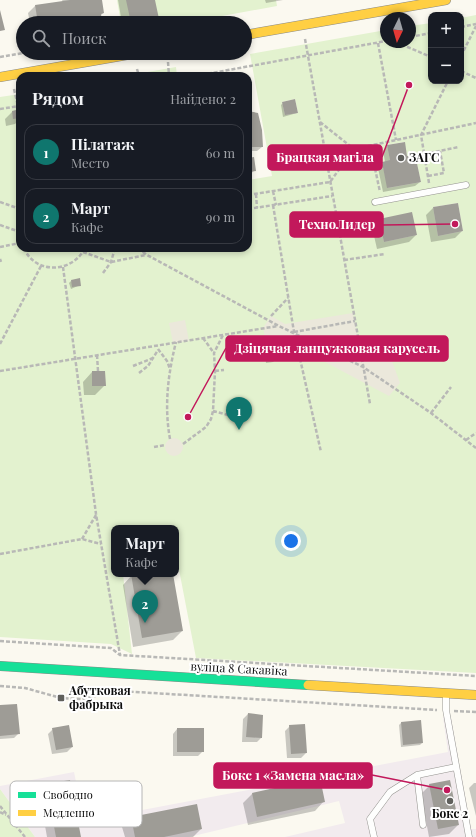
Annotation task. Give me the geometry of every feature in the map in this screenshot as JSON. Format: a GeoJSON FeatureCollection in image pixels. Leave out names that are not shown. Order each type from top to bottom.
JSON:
{"type":"FeatureCollection","features":[{"type":"Feature","properties":{"kind":"main road"},"geometry":{"type":"LineString","coordinates":[[252,34],[446,0]]}},
{"type":"Feature","properties":{"kind":"main road"},"geometry":{"type":"LineString","coordinates":[[29,72],[98,60]]}},
{"type":"Feature","properties":{"kind":"main road"},"geometry":{"type":"LineString","coordinates":[[0,77],[16,74]]}},
{"type":"Feature","properties":{"kind":"main road","name":"вуліца 8 Сакавіка"},"geometry":{"type":"LineString","coordinates":[[0,666],[476,695]]}},
{"type":"Feature","properties":{"kind":"lane"},"geometry":{"type":"LineString","coordinates":[[375,202],[466,185]]}},
{"type":"Feature","properties":{"kind":"lane"},"geometry":{"type":"LineString","coordinates":[[446,693],[446,710],[469,837]]}},
{"type":"Feature","properties":{"kind":"lane"},"geometry":{"type":"LineString","coordinates":[[374,837],[370,819],[390,792],[417,775],[456,767]]}},
{"type":"Feature","properties":{"kind":"lane"},"geometry":{"type":"LineString","coordinates":[[417,775],[423,825]]}},
{"type":"Feature","properties":{"kind":"path"},"geometry":{"type":"LineString","coordinates":[[464,27],[476,25]]}},
{"type":"Feature","properties":{"kind":"path"},"geometry":{"type":"LineString","coordinates":[[464,50],[476,25]]}},
{"type":"Feature","properties":{"kind":"path"},"geometry":{"type":"LineString","coordinates":[[303,26],[370,404]]}},
{"type":"Feature","properties":{"kind":"path"},"geometry":{"type":"LineString","coordinates":[[416,36],[428,34]]}},
{"type":"Feature","properties":{"kind":"path"},"geometry":{"type":"LineString","coordinates":[[218,72],[378,43],[396,140]]}},
{"type":"Feature","properties":{"kind":"path"},"geometry":{"type":"LineString","coordinates":[[410,48],[428,56]]}},
{"type":"Feature","properties":{"kind":"path"},"geometry":{"type":"LineString","coordinates":[[0,57],[16,54]]}},
{"type":"Feature","properties":{"kind":"path"},"geometry":{"type":"LineString","coordinates":[[168,62],[169,72]]}},
{"type":"Feature","properties":{"kind":"path"},"geometry":{"type":"LineString","coordinates":[[136,67],[138,72]]}},
{"type":"Feature","properties":{"kind":"path"},"geometry":{"type":"LineString","coordinates":[[464,72],[476,78]]}},
{"type":"Feature","properties":{"kind":"path"},"geometry":{"type":"LineString","coordinates":[[431,191],[421,135],[446,84]]}},
{"type":"Feature","properties":{"kind":"path"},"geometry":{"type":"LineString","coordinates":[[0,109],[16,107]]}},
{"type":"Feature","properties":{"kind":"path"},"geometry":{"type":"LineString","coordinates":[[320,122],[354,149]]}},
{"type":"Feature","properties":{"kind":"path"},"geometry":{"type":"LineString","coordinates":[[252,194],[330,182],[354,149],[476,123]]}},
{"type":"Feature","properties":{"kind":"path"},"geometry":{"type":"LineString","coordinates":[[370,145],[382,200]]}},
{"type":"Feature","properties":{"kind":"path"},"geometry":{"type":"LineString","coordinates":[[424,154],[459,147]]}},
{"type":"Feature","properties":{"kind":"path"},"geometry":{"type":"LineString","coordinates":[[428,176],[444,173],[440,151]]}},
{"type":"Feature","properties":{"kind":"path"},"geometry":{"type":"LineString","coordinates":[[273,191],[294,332],[321,452]]}},
{"type":"Feature","properties":{"kind":"path"},"geometry":{"type":"LineString","coordinates":[[256,194],[257,208]]}},
{"type":"Feature","properties":{"kind":"path"},"geometry":{"type":"LineString","coordinates":[[252,209],[332,196]]}},
{"type":"Feature","properties":{"kind":"path"},"geometry":{"type":"LineString","coordinates":[[0,202],[16,208]]}},
{"type":"Feature","properties":{"kind":"path"},"geometry":{"type":"LineString","coordinates":[[0,225],[16,231]]}},
{"type":"Feature","properties":{"kind":"path"},"geometry":{"type":"LineString","coordinates":[[0,247],[16,244]]}},
{"type":"Feature","properties":{"kind":"path"},"geometry":{"type":"LineString","coordinates":[[27,252],[32,260],[41,266],[52,268],[63,267],[78,259],[83,252],[111,262],[147,255]]}},
{"type":"Feature","properties":{"kind":"path"},"geometry":{"type":"LineString","coordinates":[[103,273],[111,262],[114,252]]}},
{"type":"Feature","properties":{"kind":"path"},"geometry":{"type":"LineString","coordinates":[[143,252],[279,326],[363,367],[431,413],[476,448]]}},
{"type":"Feature","properties":{"kind":"path"},"geometry":{"type":"LineString","coordinates":[[344,260],[385,254]]}},
{"type":"Feature","properties":{"kind":"path"},"geometry":{"type":"LineString","coordinates":[[0,344],[41,266]]}},
{"type":"Feature","properties":{"kind":"path"},"geometry":{"type":"LineString","coordinates":[[63,267],[96,514],[120,655]]}},
{"type":"Feature","properties":{"kind":"path"},"geometry":{"type":"LineString","coordinates":[[272,316],[288,297]]}},
{"type":"Feature","properties":{"kind":"path"},"geometry":{"type":"LineString","coordinates":[[294,332],[355,320]]}},
{"type":"Feature","properties":{"kind":"path"},"geometry":{"type":"LineString","coordinates":[[0,371],[279,326]]}},
{"type":"Feature","properties":{"kind":"path"},"geometry":{"type":"LineString","coordinates":[[183,444],[206,427],[213,411],[215,371],[214,353],[223,335]]}},
{"type":"Feature","properties":{"kind":"path"},"geometry":{"type":"LineString","coordinates":[[203,338],[214,353]]}},
{"type":"Feature","properties":{"kind":"path"},"geometry":{"type":"LineString","coordinates":[[170,439],[166,417],[170,369],[176,342]]}},
{"type":"Feature","properties":{"kind":"path"},"geometry":{"type":"LineString","coordinates":[[155,346],[167,361],[170,369]]}},
{"type":"Feature","properties":{"kind":"path"},"geometry":{"type":"LineString","coordinates":[[140,373],[148,366],[158,350]]}},
{"type":"Feature","properties":{"kind":"path"},"geometry":{"type":"LineString","coordinates":[[96,356],[98,371]]}},
{"type":"Feature","properties":{"kind":"path"},"geometry":{"type":"LineString","coordinates":[[133,366],[153,357]]}},
{"type":"Feature","properties":{"kind":"path"},"geometry":{"type":"LineString","coordinates":[[215,371],[224,370]]}},
{"type":"Feature","properties":{"kind":"path"},"geometry":{"type":"LineString","coordinates":[[431,413],[451,387]]}},
{"type":"Feature","properties":{"kind":"path"},"geometry":{"type":"LineString","coordinates":[[213,411],[228,415]]}},
{"type":"Feature","properties":{"kind":"path"},"geometry":{"type":"LineString","coordinates":[[466,440],[476,433]]}},
{"type":"Feature","properties":{"kind":"path"},"geometry":{"type":"LineString","coordinates":[[154,446],[165,445]]}},
{"type":"Feature","properties":{"kind":"path"},"geometry":{"type":"LineString","coordinates":[[82,539],[96,514]]}},
{"type":"Feature","properties":{"kind":"path"},"geometry":{"type":"LineString","coordinates":[[0,554],[82,539],[101,544]]}},
{"type":"Feature","properties":{"kind":"path"},"geometry":{"type":"LineString","coordinates":[[0,640],[111,648],[120,655],[476,676]]}},
{"type":"Feature","properties":{"kind":"path"},"geometry":{"type":"LineString","coordinates":[[0,686],[25,688],[61,698],[81,699],[119,691],[476,712]]}},
{"type":"Feature","properties":{"kind":"path"},"geometry":{"type":"LineString","coordinates":[[0,806],[10,818]]}},
{"type":"Feature","properties":{"kind":"path"},"geometry":{"type":"LineString","coordinates":[[0,812],[8,816]]}},
{"type":"Feature","properties":{"kind":"path"},"geometry":{"type":"LineString","coordinates":[[17,827],[25,837]]}},
{"type":"Feature","properties":{"kind":"shaded area"},"geometry":{"type":"Polygon","coordinates":[[[353,313],[359,343],[379,361],[392,361],[400,383],[389,396],[280,338],[266,341],[263,328],[271,316],[285,324],[353,313]]]}},
{"type":"Feature","properties":{"kind":"shaded area"},"geometry":{"type":"Polygon","coordinates":[[[185,320],[189,341],[173,343],[169,323],[185,320]]]}},
{"type":"Feature","properties":{"kind":"shaded area"},"geometry":{"type":"Polygon","coordinates":[[[170,438],[178,438],[183,443],[181,454],[178,456],[170,456],[165,451],[165,443],[170,438]]]}},
{"type":"Feature","properties":{"kind":"shaded area"},"geometry":{"type":"Polygon","coordinates":[[[443,717],[451,718],[471,829],[476,829],[476,837],[285,837],[345,823],[339,801],[189,837],[35,837],[28,827],[142,827],[142,810],[448,752],[443,717]]]}},
{"type":"Feature","properties":{"kind":"shaded area"},"geometry":{"type":"Polygon","coordinates":[[[74,772],[76,781],[26,781],[74,772]]]}},
{"type":"Feature","properties":{"kind":"shaded area"},"geometry":{"type":"Polygon","coordinates":[[[10,784],[10,803],[0,789],[0,786],[10,784]]]}},
{"type":"Feature","properties":{"kind":"green space"},"geometry":{"type":"Polygon","coordinates":[[[117,0],[276,0],[277,6],[222,16],[120,16],[117,0]]]}},
{"type":"Feature","properties":{"kind":"green space"},"geometry":{"type":"Polygon","coordinates":[[[476,15],[476,673],[196,658],[179,570],[179,525],[111,525],[111,577],[123,577],[132,654],[111,644],[0,637],[0,97],[16,95],[16,252],[252,252],[252,179],[272,176],[251,60],[252,54],[380,31],[380,48],[416,48],[416,25],[428,23],[428,84],[464,84],[464,17],[476,15]],[[295,99],[282,102],[285,115],[298,113],[295,99]],[[404,142],[387,145],[390,160],[382,162],[388,188],[421,182],[415,155],[407,156],[404,142]],[[458,203],[433,207],[438,236],[463,231],[458,203]],[[379,219],[384,242],[417,235],[379,219]]]}},
{"type":"Feature","properties":{"kind":"green space"},"geometry":{"type":"Polygon","coordinates":[[[176,67],[177,72],[148,72],[176,67]]]}},
{"type":"Feature","properties":{"kind":"green space"},"geometry":{"type":"Polygon","coordinates":[[[0,789],[10,803],[10,827],[28,827],[35,837],[0,837],[0,789]]]}},
{"type":"Feature","properties":{"kind":"building"},"geometry":{"type":"Polygon","coordinates":[[[70,0],[102,0],[104,13],[101,14],[101,16],[37,16],[35,5],[70,0]]]}},
{"type":"Feature","properties":{"kind":"building"},"geometry":{"type":"Polygon","coordinates":[[[126,0],[155,0],[158,16],[129,16],[126,0]]]}},
{"type":"Feature","properties":{"kind":"building"},"geometry":{"type":"Polygon","coordinates":[[[0,10],[5,30],[0,31],[0,10]]]}},
{"type":"Feature","properties":{"kind":"building"},"geometry":{"type":"Polygon","coordinates":[[[295,99],[298,113],[285,115],[282,102],[295,99]]]}},
{"type":"Feature","properties":{"kind":"building"},"geometry":{"type":"Polygon","coordinates":[[[16,110],[16,119],[13,119],[12,111],[16,110]]]}},
{"type":"Feature","properties":{"kind":"building"},"geometry":{"type":"Polygon","coordinates":[[[252,112],[258,113],[262,130],[263,147],[252,147],[252,112]]]}},
{"type":"Feature","properties":{"kind":"building"},"geometry":{"type":"Polygon","coordinates":[[[405,142],[407,156],[415,154],[421,182],[387,188],[382,162],[390,160],[387,145],[405,142]]]}},
{"type":"Feature","properties":{"kind":"building"},"geometry":{"type":"Polygon","coordinates":[[[252,157],[254,157],[256,171],[252,172],[252,157]]]}},
{"type":"Feature","properties":{"kind":"building"},"geometry":{"type":"Polygon","coordinates":[[[458,203],[463,231],[438,236],[433,207],[458,203]]]}},
{"type":"Feature","properties":{"kind":"building"},"geometry":{"type":"Polygon","coordinates":[[[412,212],[417,235],[384,242],[379,219],[412,212]]]}},
{"type":"Feature","properties":{"kind":"building"},"geometry":{"type":"Polygon","coordinates":[[[80,278],[81,286],[72,287],[71,280],[80,278]]]}},
{"type":"Feature","properties":{"kind":"building"},"geometry":{"type":"Polygon","coordinates":[[[279,347],[281,355],[273,356],[272,348],[279,347]]]}},
{"type":"Feature","properties":{"kind":"building"},"geometry":{"type":"Polygon","coordinates":[[[92,371],[105,371],[106,386],[92,386],[92,371]]]}},
{"type":"Feature","properties":{"kind":"building"},"geometry":{"type":"Polygon","coordinates":[[[132,577],[174,577],[183,631],[142,638],[132,577]]]}},
{"type":"Feature","properties":{"kind":"building"},"geometry":{"type":"Polygon","coordinates":[[[17,704],[20,734],[0,736],[0,705],[17,704]]]}},
{"type":"Feature","properties":{"kind":"building"},"geometry":{"type":"Polygon","coordinates":[[[248,713],[263,715],[262,738],[246,737],[248,713]]]}},
{"type":"Feature","properties":{"kind":"building"},"geometry":{"type":"Polygon","coordinates":[[[421,720],[423,743],[403,745],[401,722],[421,720]]]}},
{"type":"Feature","properties":{"kind":"building"},"geometry":{"type":"Polygon","coordinates":[[[305,724],[307,753],[291,754],[289,725],[305,724]]]}},
{"type":"Feature","properties":{"kind":"building"},"geometry":{"type":"Polygon","coordinates":[[[69,725],[73,747],[56,750],[52,728],[69,725]]]}},
{"type":"Feature","properties":{"kind":"building"},"geometry":{"type":"Polygon","coordinates":[[[177,728],[204,728],[204,752],[177,752],[177,728]]]}},
{"type":"Feature","properties":{"kind":"building"},"geometry":{"type":"Polygon","coordinates":[[[320,778],[325,802],[257,817],[252,793],[320,778]]]}},
{"type":"Feature","properties":{"kind":"building"},"geometry":{"type":"Polygon","coordinates":[[[450,780],[459,825],[438,829],[429,784],[450,780]]]}},
{"type":"Feature","properties":{"kind":"building"},"geometry":{"type":"Polygon","coordinates":[[[197,804],[202,829],[164,837],[135,837],[133,827],[142,827],[142,815],[197,804]]]}},
{"type":"Feature","properties":{"kind":"building"},"geometry":{"type":"Polygon","coordinates":[[[54,827],[79,827],[81,837],[56,837],[54,827]]]}},
{"type":"Feature","properties":{"kind":"traffic: fast"},"geometry":{"type":"LineString","coordinates":[[0,666],[308,685]]}},
{"type":"Feature","properties":{"kind":"traffic: slow"},"geometry":{"type":"LineString","coordinates":[[252,34],[446,0]]}},
{"type":"Feature","properties":{"kind":"traffic: slow"},"geometry":{"type":"LineString","coordinates":[[29,72],[98,60]]}},
{"type":"Feature","properties":{"kind":"traffic: slow"},"geometry":{"type":"LineString","coordinates":[[0,77],[16,74]]}},
{"type":"Feature","properties":{"kind":"traffic: slow"},"geometry":{"type":"LineString","coordinates":[[308,685],[476,695]]}},
{"type":"Feature","properties":{"kind":"place","name":"Брацкая магіла"},"geometry":{"type":"Point","coordinates":[409,85]}},
{"type":"Feature","properties":{"kind":"place","name":"ЗАГС"},"geometry":{"type":"Point","coordinates":[401,158]}},
{"type":"Feature","properties":{"kind":"place","name":"ТехноЛидер"},"geometry":{"type":"Point","coordinates":[455,224]}},
{"type":"Feature","properties":{"kind":"place","name":"Дзіцячая ланцужковая карусель"},"geometry":{"type":"Point","coordinates":[188,417]}},
{"type":"Feature","properties":{"kind":"place","name":"Пілатаж"},"geometry":{"type":"Point","coordinates":[239,430]}},
{"type":"Feature","properties":{"kind":"place","name":"Март"},"geometry":{"type":"Point","coordinates":[145,623]}},
{"type":"Feature","properties":{"kind":"place","name":"Абутковая фабрыка"},"geometry":{"type":"Point","coordinates":[61,698]}},
{"type":"Feature","properties":{"kind":"place","name":"Бокс 1 «Замена масла»"},"geometry":{"type":"Point","coordinates":[447,790]}},
{"type":"Feature","properties":{"kind":"place","name":"Бокс 2"},"geometry":{"type":"Point","coordinates":[450,801]}}]}
